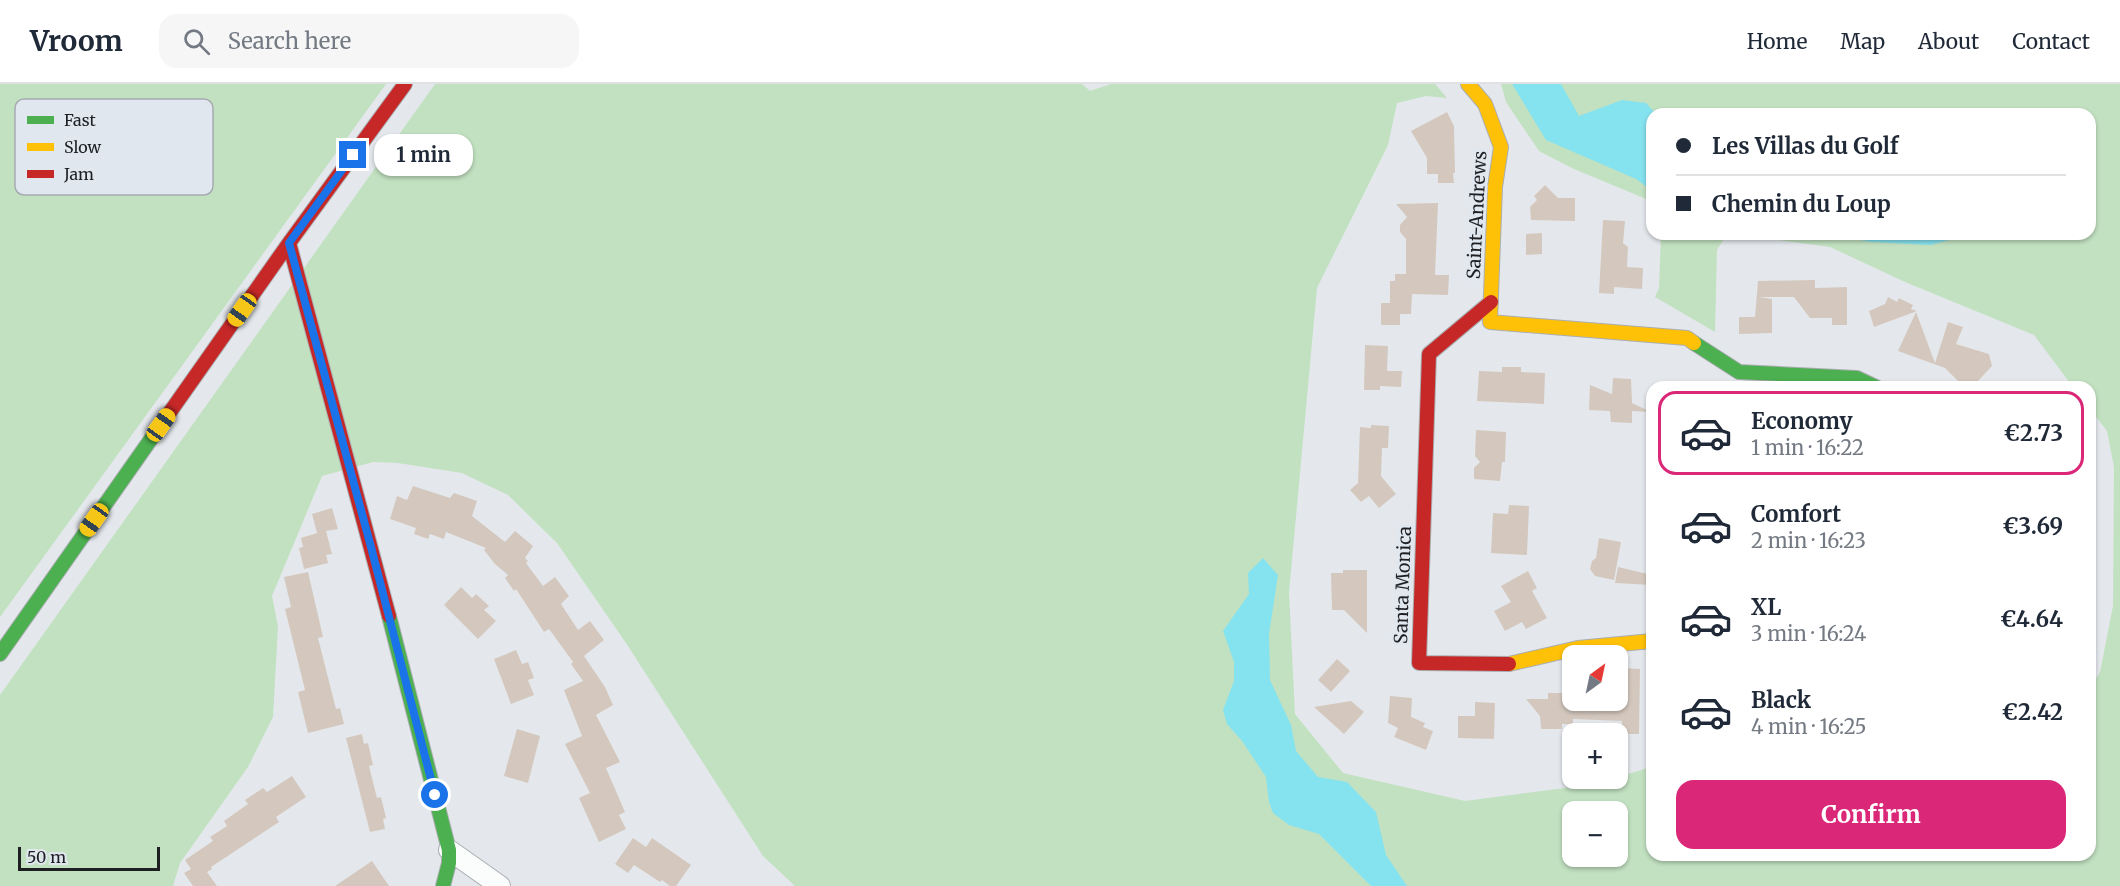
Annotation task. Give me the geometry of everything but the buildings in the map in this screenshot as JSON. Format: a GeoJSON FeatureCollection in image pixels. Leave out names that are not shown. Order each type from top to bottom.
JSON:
{"type":"FeatureCollection","features":[{"type":"Feature","properties":{"kind":"street"},"geometry":{"type":"LineString","coordinates":[[0,654],[289,243],[405,84]]}},
{"type":"Feature","properties":{"kind":"street","name":"Saint-Andrews"},"geometry":{"type":"LineString","coordinates":[[1468,84],[1485,104],[1501,147],[1495,187],[1490,322],[1687,338],[1739,372],[1857,378],[1863,381]]}},
{"type":"Feature","properties":{"kind":"street"},"geometry":{"type":"LineString","coordinates":[[289,243],[371,547],[449,850],[449,863],[443,886]]}},
{"type":"Feature","properties":{"kind":"street","name":"Santa Monica"},"geometry":{"type":"LineString","coordinates":[[1491,302],[1429,354],[1419,663],[1505,665],[1578,648],[1646,642]]}},
{"type":"Feature","properties":{"kind":"street"},"geometry":{"type":"LineString","coordinates":[[449,850],[500,886]]}},
{"type":"Feature","properties":{"kind":"green space"},"geometry":{"type":"Polygon","coordinates":[[[0,84],[386,84],[0,617],[0,84]]]}},
{"type":"Feature","properties":{"kind":"green space"},"geometry":{"type":"Polygon","coordinates":[[[435,84],[1082,84],[1090,91],[1111,84],[1435,84],[1447,98],[1426,96],[1397,103],[1388,145],[1317,288],[1289,593],[1295,714],[1343,773],[1465,801],[1562,788],[1628,789],[1628,774],[1646,769],[1646,861],[2096,861],[2096,679],[2100,672],[2113,606],[2114,467],[2107,431],[2096,417],[2096,381],[2068,381],[2034,335],[1905,282],[1830,247],[1778,240],[2096,240],[2096,108],[1646,108],[1646,199],[1574,169],[1539,151],[1506,102],[1501,84],[2120,84],[2120,886],[795,886],[763,856],[626,643],[557,543],[508,495],[462,473],[398,463],[373,462],[322,476],[272,596],[278,626],[273,717],[248,767],[180,863],[173,886],[0,886],[0,695],[435,84]]]}},
{"type":"Feature","properties":{"kind":"green space"},"geometry":{"type":"Polygon","coordinates":[[[1661,240],[1723,240],[1717,250],[1715,332],[1655,297],[1659,288],[1661,240]]]}},
{"type":"Feature","properties":{"kind":"water"},"geometry":{"type":"Polygon","coordinates":[[[1512,84],[1561,84],[1579,116],[1622,100],[1646,103],[1651,108],[1646,108],[1646,186],[1636,179],[1546,140],[1512,84]]]}},
{"type":"Feature","properties":{"kind":"water"},"geometry":{"type":"Polygon","coordinates":[[[1860,240],[1949,240],[1931,245],[1860,240]]]}},
{"type":"Feature","properties":{"kind":"water"},"geometry":{"type":"Polygon","coordinates":[[[1263,558],[1278,575],[1269,634],[1270,680],[1291,725],[1296,751],[1318,777],[1347,782],[1376,812],[1386,855],[1407,886],[1371,886],[1319,834],[1289,825],[1273,813],[1269,802],[1266,777],[1242,741],[1227,724],[1223,710],[1234,681],[1234,662],[1223,631],[1249,594],[1248,573],[1263,558]]]}},
{"type":"Feature","properties":{"kind":"traffic: fast"},"geometry":{"type":"LineString","coordinates":[[1694,343],[1739,372],[1857,378],[1863,381]]}},
{"type":"Feature","properties":{"kind":"traffic: fast"},"geometry":{"type":"LineString","coordinates":[[0,654],[163,422]]}},
{"type":"Feature","properties":{"kind":"traffic: fast"},"geometry":{"type":"LineString","coordinates":[[389,616],[449,850],[449,863],[443,886]]}},
{"type":"Feature","properties":{"kind":"traffic: slow"},"geometry":{"type":"LineString","coordinates":[[1468,84],[1485,104],[1501,147],[1495,187],[1490,322],[1687,338],[1694,343]]}},
{"type":"Feature","properties":{"kind":"traffic: slow"},"geometry":{"type":"LineString","coordinates":[[1509,664],[1578,648],[1646,642]]}},
{"type":"Feature","properties":{"kind":"traffic: jam"},"geometry":{"type":"LineString","coordinates":[[163,422],[405,84]]}},
{"type":"Feature","properties":{"kind":"traffic: jam"},"geometry":{"type":"LineString","coordinates":[[289,243],[389,616]]}},
{"type":"Feature","properties":{"kind":"traffic: jam"},"geometry":{"type":"LineString","coordinates":[[1491,302],[1429,354],[1419,663],[1509,664]]}},
{"type":"Feature","properties":{"kind":"route"},"geometry":{"type":"LineString","coordinates":[[353,155],[289,243],[435,795]]}}]}
